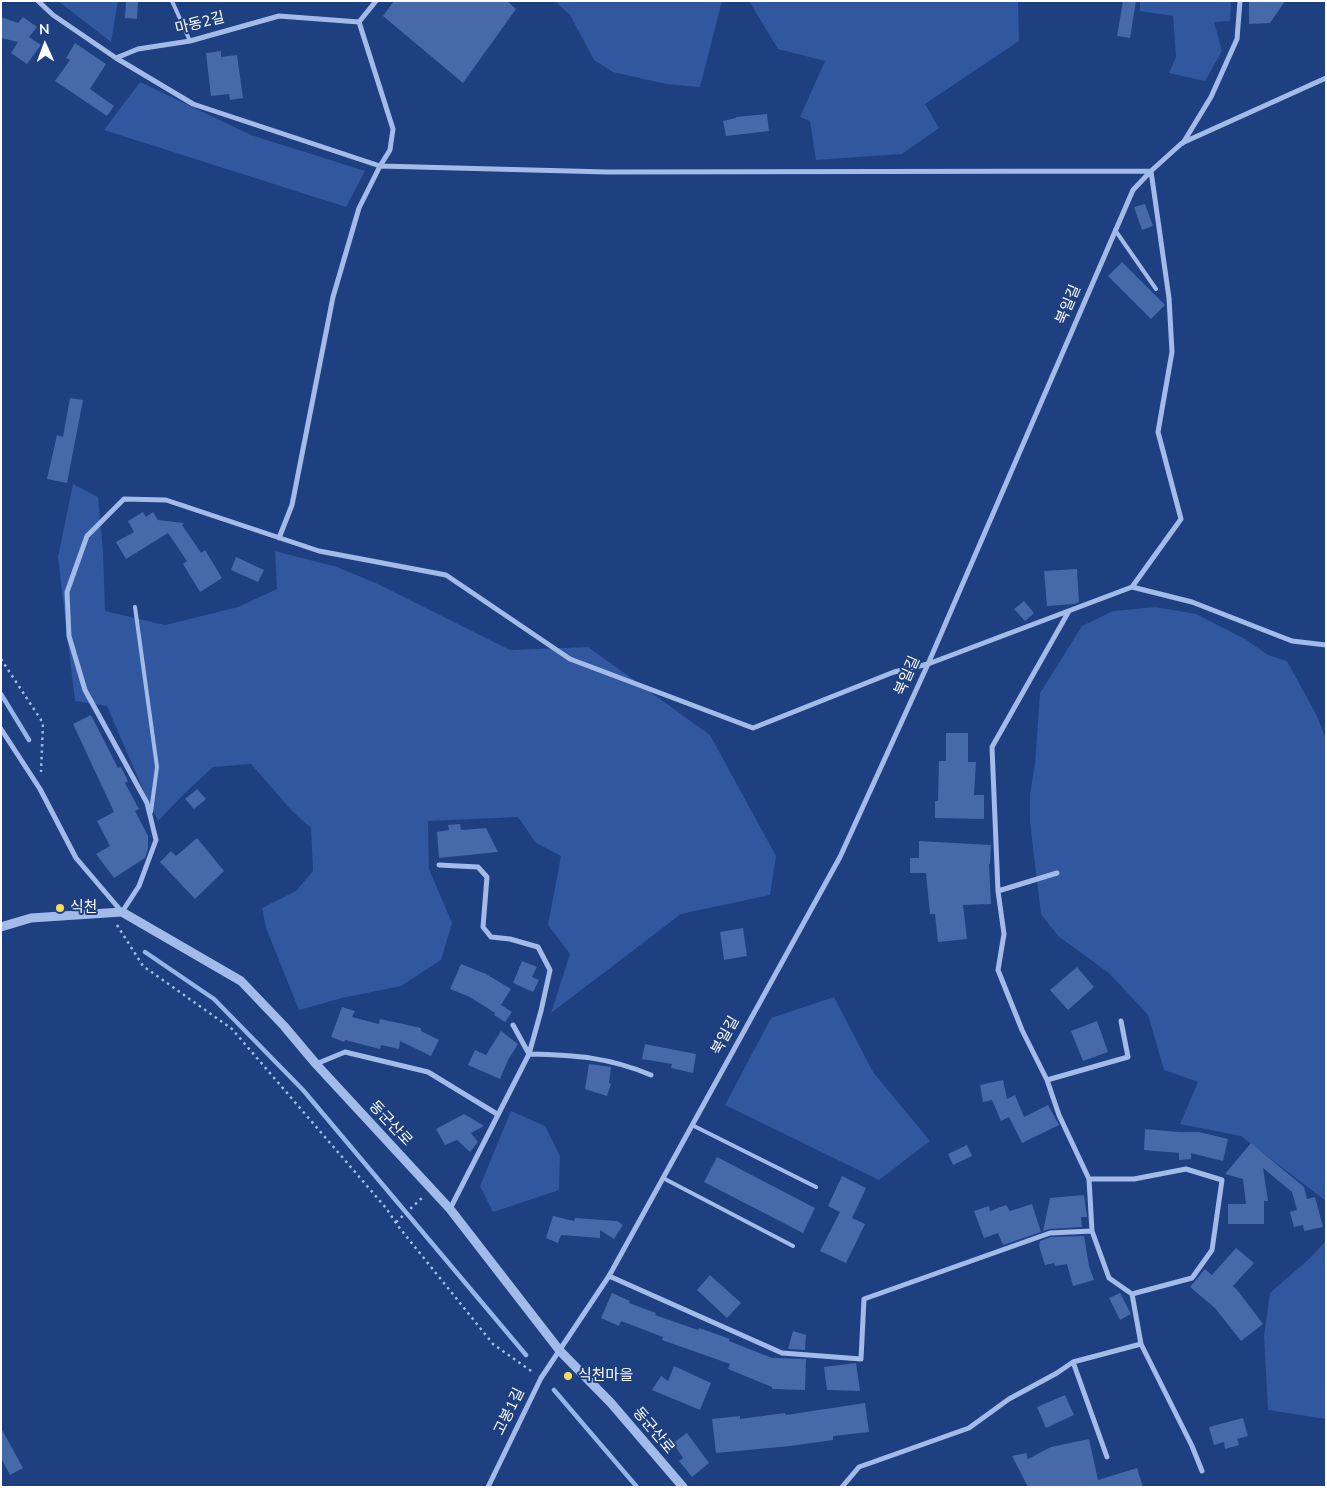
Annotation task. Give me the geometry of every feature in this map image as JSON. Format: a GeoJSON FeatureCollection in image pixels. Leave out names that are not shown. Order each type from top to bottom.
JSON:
{"type":"FeatureCollection","features":[{"type":"Feature","properties":{"kind":"street"},"geometry":{"type":"LineString","coordinates":[[38,1],[53,15],[116,58],[193,104],[380,166],[607,172],[1151,171],[1169,298],[1172,352],[1158,432],[1181,519],[1132,587],[928,664],[894,672],[753,728],[570,659],[446,575],[319,551],[166,500],[124,499],[87,536],[67,592],[69,636],[85,690],[147,804],[156,840],[139,886],[122,912]]}},
{"type":"Feature","properties":{"kind":"street"},"geometry":{"type":"LineString","coordinates":[[279,538],[292,506],[333,297],[360,208],[380,166],[390,150],[393,129],[359,22],[370,4],[376,1]]}},
{"type":"Feature","properties":{"kind":"street"},"geometry":{"type":"LineString","coordinates":[[1182,143],[1211,97],[1237,39],[1240,1]]}},
{"type":"Feature","properties":{"kind":"street","name":"마동2길"},"geometry":{"type":"LineString","coordinates":[[116,58],[138,49],[190,41],[279,16],[359,22]]}},
{"type":"Feature","properties":{"kind":"street","name":"북일길"},"geometry":{"type":"LineString","coordinates":[[560,1351],[609,1276],[840,857],[928,664],[1132,190],[1182,143],[1326,78]]}},
{"type":"Feature","properties":{"kind":"street"},"geometry":{"type":"LineString","coordinates":[[1132,587],[1192,602],[1292,640],[1326,645]]}},
{"type":"Feature","properties":{"kind":"street"},"geometry":{"type":"LineString","coordinates":[[1069,611],[992,748],[998,891],[1004,934],[998,970],[1022,1030],[1047,1080],[1059,1115],[1089,1179],[1092,1231],[1109,1278],[1132,1294],[1141,1344],[1192,1446],[1202,1471]]}},
{"type":"Feature","properties":{"kind":"street"},"geometry":{"type":"LineString","coordinates":[[1,729],[40,790],[76,858],[122,912]]}},
{"type":"Feature","properties":{"kind":"street"},"geometry":{"type":"LineString","coordinates":[[439,865],[478,867],[487,877],[483,927],[491,937],[510,939],[538,946],[550,970],[529,1054],[450,1209]]}},
{"type":"Feature","properties":{"kind":"street"},"geometry":{"type":"LineString","coordinates":[[998,891],[1058,873]]}},
{"type":"Feature","properties":{"kind":"street"},"geometry":{"type":"LineString","coordinates":[[1,927],[31,918],[122,912]]}},
{"type":"Feature","properties":{"kind":"street","name":"동군산로"},"geometry":{"type":"LineString","coordinates":[[122,912],[242,981],[450,1209],[560,1351],[611,1403],[682,1487]]}},
{"type":"Feature","properties":{"kind":"street"},"geometry":{"type":"LineString","coordinates":[[1047,1080],[1128,1057],[1121,1021]]}},
{"type":"Feature","properties":{"kind":"street"},"geometry":{"type":"LineString","coordinates":[[513,1025],[529,1054]]}},
{"type":"Feature","properties":{"kind":"street"},"geometry":{"type":"LineString","coordinates":[[316,1064],[346,1052],[428,1072],[497,1114]]}},
{"type":"Feature","properties":{"kind":"street"},"geometry":{"type":"LineString","coordinates":[[529,1054],[566,1055],[602,1059],[651,1075]]}},
{"type":"Feature","properties":{"kind":"street"},"geometry":{"type":"LineString","coordinates":[[1089,1179],[1134,1179],[1186,1169],[1222,1180],[1212,1250],[1192,1278],[1132,1294]]}},
{"type":"Feature","properties":{"kind":"street"},"geometry":{"type":"LineString","coordinates":[[609,1276],[782,1353],[861,1359],[864,1299],[1050,1233],[1092,1231]]}},
{"type":"Feature","properties":{"kind":"street"},"geometry":{"type":"LineString","coordinates":[[842,1487],[859,1467],[969,1428],[1009,1399],[1057,1373],[1073,1362],[1141,1344]]}},
{"type":"Feature","properties":{"kind":"street","name":"고봉1길"},"geometry":{"type":"LineString","coordinates":[[488,1487],[541,1378],[560,1351]]}},
{"type":"Feature","properties":{"kind":"street"},"geometry":{"type":"LineString","coordinates":[[1073,1362],[1107,1457]]}},
{"type":"Feature","properties":{"kind":"lane"},"geometry":{"type":"LineString","coordinates":[[172,1],[190,41]]}},
{"type":"Feature","properties":{"kind":"lane"},"geometry":{"type":"LineString","coordinates":[[1115,230],[1156,289]]}},
{"type":"Feature","properties":{"kind":"lane"},"geometry":{"type":"LineString","coordinates":[[135,607],[157,767],[150,817]]}},
{"type":"Feature","properties":{"kind":"lane"},"geometry":{"type":"LineString","coordinates":[[692,1125],[816,1187]]}},
{"type":"Feature","properties":{"kind":"lane"},"geometry":{"type":"LineString","coordinates":[[663,1178],[793,1246]]}},
{"type":"Feature","properties":{"kind":"path"},"geometry":{"type":"LineString","coordinates":[[1,659],[43,723],[40,790]]}},
{"type":"Feature","properties":{"kind":"path"},"geometry":{"type":"LineString","coordinates":[[109,913],[143,966],[232,1029],[386,1208],[395,1222],[493,1344],[541,1378]]}},
{"type":"Feature","properties":{"kind":"path"},"geometry":{"type":"LineString","coordinates":[[395,1222],[432,1189]]}},
{"type":"Feature","properties":{"kind":"shaded area"},"geometry":{"type":"Polygon","coordinates":[[[58,1],[118,1],[111,42],[58,1]]]}},
{"type":"Feature","properties":{"kind":"shaded area"},"geometry":{"type":"Polygon","coordinates":[[[555,1],[722,1],[700,87],[666,84],[613,72],[594,60],[570,15],[555,1]]]}},
{"type":"Feature","properties":{"kind":"shaded area"},"geometry":{"type":"Polygon","coordinates":[[[749,1],[1018,1],[1019,41],[925,104],[939,128],[902,154],[816,160],[810,121],[800,117],[825,61],[778,49],[749,1]]]}},
{"type":"Feature","properties":{"kind":"shaded area"},"geometry":{"type":"Polygon","coordinates":[[[1140,1],[1231,1],[1230,21],[1214,22],[1222,51],[1205,81],[1169,73],[1176,57],[1173,16],[1140,11],[1140,1]]]}},
{"type":"Feature","properties":{"kind":"shaded area"},"geometry":{"type":"Polygon","coordinates":[[[140,82],[251,135],[365,171],[346,207],[104,130],[140,82]]]}},
{"type":"Feature","properties":{"kind":"shaded area"},"geometry":{"type":"Polygon","coordinates":[[[73,484],[98,497],[103,551],[105,611],[165,625],[238,607],[277,589],[275,551],[337,567],[378,584],[510,650],[588,647],[710,735],[776,856],[770,895],[681,914],[551,1013],[570,954],[548,925],[561,856],[536,843],[518,817],[428,821],[429,869],[452,923],[441,960],[401,986],[342,998],[299,1010],[266,928],[262,908],[296,891],[313,871],[311,828],[292,811],[251,764],[213,767],[158,821],[107,706],[75,701],[58,557],[73,484]]]}},
{"type":"Feature","properties":{"kind":"shaded area"},"geometry":{"type":"Polygon","coordinates":[[[1156,607],[1196,614],[1245,639],[1268,655],[1287,661],[1317,716],[1326,739],[1326,1201],[1241,1136],[1180,1124],[1198,1082],[1164,1070],[1148,1015],[1109,973],[1058,936],[1041,914],[1030,822],[1030,794],[1035,764],[1040,693],[1082,626],[1113,611],[1156,607]]]}},
{"type":"Feature","properties":{"kind":"shaded area"},"geometry":{"type":"Polygon","coordinates":[[[834,997],[873,1072],[930,1141],[879,1180],[725,1105],[771,1018],[834,997]]]}},
{"type":"Feature","properties":{"kind":"shaded area"},"geometry":{"type":"Polygon","coordinates":[[[511,1111],[545,1126],[560,1156],[559,1190],[493,1212],[480,1186],[511,1111]]]}},
{"type":"Feature","properties":{"kind":"shaded area"},"geometry":{"type":"Polygon","coordinates":[[[1326,1241],[1326,1419],[1268,1410],[1264,1336],[1270,1293],[1310,1258],[1326,1241]]]}},
{"type":"Feature","properties":{"kind":"building"},"geometry":{"type":"Polygon","coordinates":[[[126,1],[138,1],[137,19],[125,18],[126,1]]]}},
{"type":"Feature","properties":{"kind":"building"},"geometry":{"type":"Polygon","coordinates":[[[394,1],[507,1],[516,9],[463,83],[383,16],[394,1]]]}},
{"type":"Feature","properties":{"kind":"building"},"geometry":{"type":"Polygon","coordinates":[[[1123,1],[1136,1],[1130,38],[1117,36],[1123,1]]]}},
{"type":"Feature","properties":{"kind":"building"},"geometry":{"type":"Polygon","coordinates":[[[1249,1],[1285,1],[1270,23],[1249,24],[1249,1]]]}},
{"type":"Feature","properties":{"kind":"building"},"geometry":{"type":"Polygon","coordinates":[[[1,17],[18,23],[23,17],[37,27],[29,37],[41,45],[27,64],[11,53],[18,42],[1,38],[1,17]]]}},
{"type":"Feature","properties":{"kind":"building"},"geometry":{"type":"Polygon","coordinates":[[[75,43],[106,64],[90,89],[114,106],[107,116],[55,81],[70,60],[66,58],[75,43]]]}},
{"type":"Feature","properties":{"kind":"building"},"geometry":{"type":"Polygon","coordinates":[[[221,51],[221,57],[237,55],[243,98],[230,100],[229,94],[211,96],[206,53],[221,51]]]}},
{"type":"Feature","properties":{"kind":"building"},"geometry":{"type":"Polygon","coordinates":[[[767,114],[769,131],[726,136],[723,121],[736,117],[767,114]]]}},
{"type":"Feature","properties":{"kind":"building"},"geometry":{"type":"Polygon","coordinates":[[[1145,204],[1153,226],[1142,230],[1134,207],[1145,204]]]}},
{"type":"Feature","properties":{"kind":"building"},"geometry":{"type":"Polygon","coordinates":[[[1122,262],[1165,305],[1151,319],[1108,276],[1122,262]]]}},
{"type":"Feature","properties":{"kind":"building"},"geometry":{"type":"Polygon","coordinates":[[[70,398],[83,400],[67,483],[47,479],[57,435],[63,437],[70,398]]]}},
{"type":"Feature","properties":{"kind":"building"},"geometry":{"type":"Polygon","coordinates":[[[143,512],[146,517],[153,512],[158,520],[184,523],[182,525],[201,553],[205,550],[222,578],[200,592],[183,564],[187,561],[168,533],[126,559],[116,542],[134,532],[128,521],[143,512]]]}},
{"type":"Feature","properties":{"kind":"building"},"geometry":{"type":"Polygon","coordinates":[[[236,557],[264,570],[258,582],[231,570],[236,557]]]}},
{"type":"Feature","properties":{"kind":"building"},"geometry":{"type":"Polygon","coordinates":[[[1077,569],[1079,602],[1047,606],[1044,571],[1077,569]]]}},
{"type":"Feature","properties":{"kind":"building"},"geometry":{"type":"Polygon","coordinates":[[[1024,601],[1034,613],[1025,621],[1014,609],[1024,601]]]}},
{"type":"Feature","properties":{"kind":"building"},"geometry":{"type":"Polygon","coordinates":[[[91,715],[118,768],[121,767],[128,781],[125,783],[139,809],[135,811],[148,836],[148,849],[145,858],[114,878],[96,854],[110,846],[97,821],[114,812],[73,724],[91,715]]]}},
{"type":"Feature","properties":{"kind":"building"},"geometry":{"type":"Polygon","coordinates":[[[946,733],[968,733],[968,762],[976,762],[974,795],[984,795],[984,819],[935,818],[935,801],[938,801],[939,761],[946,761],[946,733]]]}},
{"type":"Feature","properties":{"kind":"building"},"geometry":{"type":"Polygon","coordinates":[[[197,789],[206,799],[194,809],[185,799],[197,789]]]}},
{"type":"Feature","properties":{"kind":"building"},"geometry":{"type":"Polygon","coordinates":[[[460,824],[461,830],[486,828],[498,852],[439,858],[437,832],[449,830],[448,825],[460,824]]]}},
{"type":"Feature","properties":{"kind":"building"},"geometry":{"type":"Polygon","coordinates":[[[197,838],[224,871],[195,899],[160,862],[171,851],[176,856],[197,838]]]}},
{"type":"Feature","properties":{"kind":"building"},"geometry":{"type":"Polygon","coordinates":[[[919,841],[991,845],[989,864],[991,904],[963,905],[967,939],[938,942],[935,914],[930,914],[926,873],[910,873],[910,858],[919,858],[919,841]]]}},
{"type":"Feature","properties":{"kind":"building"},"geometry":{"type":"Polygon","coordinates":[[[743,928],[747,956],[724,960],[720,932],[743,928]]]}},
{"type":"Feature","properties":{"kind":"building"},"geometry":{"type":"Polygon","coordinates":[[[522,961],[537,967],[532,977],[539,980],[533,992],[513,983],[522,961]]]}},
{"type":"Feature","properties":{"kind":"building"},"geometry":{"type":"Polygon","coordinates":[[[461,964],[486,974],[511,989],[501,1005],[512,1012],[505,1022],[494,1015],[495,1013],[470,997],[450,989],[461,964]]]}},
{"type":"Feature","properties":{"kind":"building"},"geometry":{"type":"Polygon","coordinates":[[[1077,967],[1094,987],[1068,1010],[1050,990],[1077,967]]]}},
{"type":"Feature","properties":{"kind":"building"},"geometry":{"type":"Polygon","coordinates":[[[342,1007],[355,1011],[352,1017],[379,1024],[380,1019],[421,1028],[421,1031],[439,1040],[431,1056],[400,1041],[399,1049],[381,1045],[380,1049],[345,1040],[344,1042],[331,1037],[342,1007]]]}},
{"type":"Feature","properties":{"kind":"building"},"geometry":{"type":"Polygon","coordinates":[[[1097,1021],[1108,1052],[1083,1061],[1071,1031],[1097,1021]]]}},
{"type":"Feature","properties":{"kind":"building"},"geometry":{"type":"Polygon","coordinates":[[[501,1031],[518,1044],[508,1060],[500,1079],[468,1065],[475,1050],[486,1055],[501,1031]]]}},
{"type":"Feature","properties":{"kind":"building"},"geometry":{"type":"Polygon","coordinates":[[[645,1044],[696,1054],[693,1073],[671,1068],[672,1064],[642,1059],[645,1044]]]}},
{"type":"Feature","properties":{"kind":"building"},"geometry":{"type":"Polygon","coordinates":[[[589,1064],[611,1067],[609,1083],[611,1084],[607,1096],[585,1089],[589,1064]]]}},
{"type":"Feature","properties":{"kind":"building"},"geometry":{"type":"Polygon","coordinates":[[[1003,1080],[1007,1099],[1015,1095],[1024,1117],[1048,1105],[1059,1125],[1022,1143],[1009,1117],[1001,1121],[992,1100],[983,1102],[980,1085],[1003,1080]]]}},
{"type":"Feature","properties":{"kind":"building"},"geometry":{"type":"Polygon","coordinates":[[[464,1114],[484,1126],[471,1133],[478,1142],[470,1152],[457,1140],[445,1145],[436,1129],[464,1114]]]}},
{"type":"Feature","properties":{"kind":"building"},"geometry":{"type":"Polygon","coordinates":[[[1145,1129],[1199,1132],[1228,1139],[1223,1161],[1191,1153],[1191,1159],[1179,1160],[1179,1153],[1144,1150],[1145,1129]]]}},
{"type":"Feature","properties":{"kind":"building"},"geometry":{"type":"Polygon","coordinates":[[[1251,1143],[1304,1187],[1307,1199],[1315,1197],[1323,1227],[1304,1231],[1303,1225],[1294,1227],[1290,1212],[1297,1210],[1292,1192],[1263,1168],[1268,1201],[1264,1201],[1264,1224],[1228,1224],[1228,1204],[1246,1204],[1243,1179],[1225,1174],[1251,1143]]]}},
{"type":"Feature","properties":{"kind":"building"},"geometry":{"type":"Polygon","coordinates":[[[967,1145],[972,1156],[953,1165],[948,1154],[967,1145]]]}},
{"type":"Feature","properties":{"kind":"building"},"geometry":{"type":"Polygon","coordinates":[[[717,1157],[815,1208],[803,1233],[704,1182],[717,1157]]]}},
{"type":"Feature","properties":{"kind":"building"},"geometry":{"type":"Polygon","coordinates":[[[842,1176],[866,1188],[852,1218],[865,1224],[846,1263],[820,1251],[840,1212],[828,1206],[842,1176]]]}},
{"type":"Feature","properties":{"kind":"building"},"geometry":{"type":"Polygon","coordinates":[[[1084,1195],[1087,1217],[1081,1217],[1082,1227],[1043,1231],[1050,1198],[1084,1195]]]}},
{"type":"Feature","properties":{"kind":"building"},"geometry":{"type":"Polygon","coordinates":[[[1032,1204],[1041,1232],[1003,1245],[998,1233],[984,1238],[974,1211],[989,1206],[990,1211],[1006,1205],[1010,1211],[1032,1204]]]}},
{"type":"Feature","properties":{"kind":"building"},"geometry":{"type":"Polygon","coordinates":[[[553,1216],[574,1221],[575,1218],[617,1221],[623,1225],[614,1239],[600,1230],[600,1238],[561,1235],[558,1243],[546,1238],[553,1216]]]}},
{"type":"Feature","properties":{"kind":"building"},"geometry":{"type":"Polygon","coordinates":[[[1084,1236],[1089,1266],[1094,1280],[1073,1286],[1067,1264],[1055,1266],[1054,1263],[1045,1265],[1039,1246],[1040,1241],[1051,1237],[1084,1236]]]}},
{"type":"Feature","properties":{"kind":"building"},"geometry":{"type":"Polygon","coordinates":[[[1236,1248],[1254,1263],[1233,1286],[1263,1324],[1241,1341],[1215,1308],[1190,1287],[1205,1269],[1212,1275],[1236,1248]]]}},
{"type":"Feature","properties":{"kind":"building"},"geometry":{"type":"Polygon","coordinates":[[[710,1275],[741,1303],[727,1318],[697,1290],[710,1275]]]}},
{"type":"Feature","properties":{"kind":"building"},"geometry":{"type":"Polygon","coordinates":[[[612,1293],[630,1301],[629,1303],[656,1313],[655,1315],[730,1339],[729,1341],[772,1358],[806,1359],[805,1390],[772,1389],[772,1387],[728,1369],[730,1364],[662,1340],[663,1337],[621,1321],[619,1326],[601,1318],[612,1293]]]}},
{"type":"Feature","properties":{"kind":"building"},"geometry":{"type":"Polygon","coordinates":[[[1120,1293],[1131,1314],[1120,1320],[1109,1298],[1120,1293]]]}},
{"type":"Feature","properties":{"kind":"building"},"geometry":{"type":"Polygon","coordinates":[[[793,1331],[806,1335],[805,1350],[788,1349],[793,1331]]]}},
{"type":"Feature","properties":{"kind":"building"},"geometry":{"type":"Polygon","coordinates":[[[856,1363],[860,1391],[827,1390],[824,1367],[856,1363]]]}},
{"type":"Feature","properties":{"kind":"building"},"geometry":{"type":"Polygon","coordinates":[[[674,1366],[711,1383],[700,1410],[652,1390],[661,1376],[668,1381],[674,1366]]]}},
{"type":"Feature","properties":{"kind":"building"},"geometry":{"type":"Polygon","coordinates":[[[1065,1395],[1074,1415],[1046,1428],[1037,1407],[1065,1395]]]}},
{"type":"Feature","properties":{"kind":"building"},"geometry":{"type":"Polygon","coordinates":[[[865,1403],[869,1432],[833,1436],[833,1440],[790,1446],[716,1453],[712,1419],[740,1416],[740,1419],[785,1413],[786,1415],[865,1403]]]}},
{"type":"Feature","properties":{"kind":"building"},"geometry":{"type":"Polygon","coordinates":[[[1243,1418],[1248,1436],[1237,1439],[1239,1445],[1225,1449],[1224,1442],[1214,1445],[1209,1427],[1243,1418]]]}},
{"type":"Feature","properties":{"kind":"building"},"geometry":{"type":"Polygon","coordinates":[[[1,1428],[23,1468],[10,1475],[1,1458],[1,1428]]]}},
{"type":"Feature","properties":{"kind":"building"},"geometry":{"type":"Polygon","coordinates":[[[687,1433],[709,1463],[692,1477],[679,1461],[683,1458],[673,1443],[687,1433]]]}},
{"type":"Feature","properties":{"kind":"building"},"geometry":{"type":"Polygon","coordinates":[[[1089,1439],[1098,1480],[1137,1468],[1143,1487],[1028,1487],[1012,1456],[1026,1453],[1028,1459],[1051,1447],[1089,1439]]]}},
{"type":"Feature","properties":{"kind":"waterway"},"geometry":{"type":"LineString","coordinates":[[1,694],[29,740]]}},
{"type":"Feature","properties":{"kind":"waterway"},"geometry":{"type":"LineString","coordinates":[[145,952],[214,999],[303,1090],[526,1355]]}},
{"type":"Feature","properties":{"kind":"waterway"},"geometry":{"type":"LineString","coordinates":[[554,1390],[637,1487]]}},
{"type":"Feature","properties":{"kind":"place","name":"식천"},"geometry":{"type":"Point","coordinates":[60,908]}},
{"type":"Feature","properties":{"kind":"place","name":"식천마을"},"geometry":{"type":"Point","coordinates":[568,1376]}}]}
